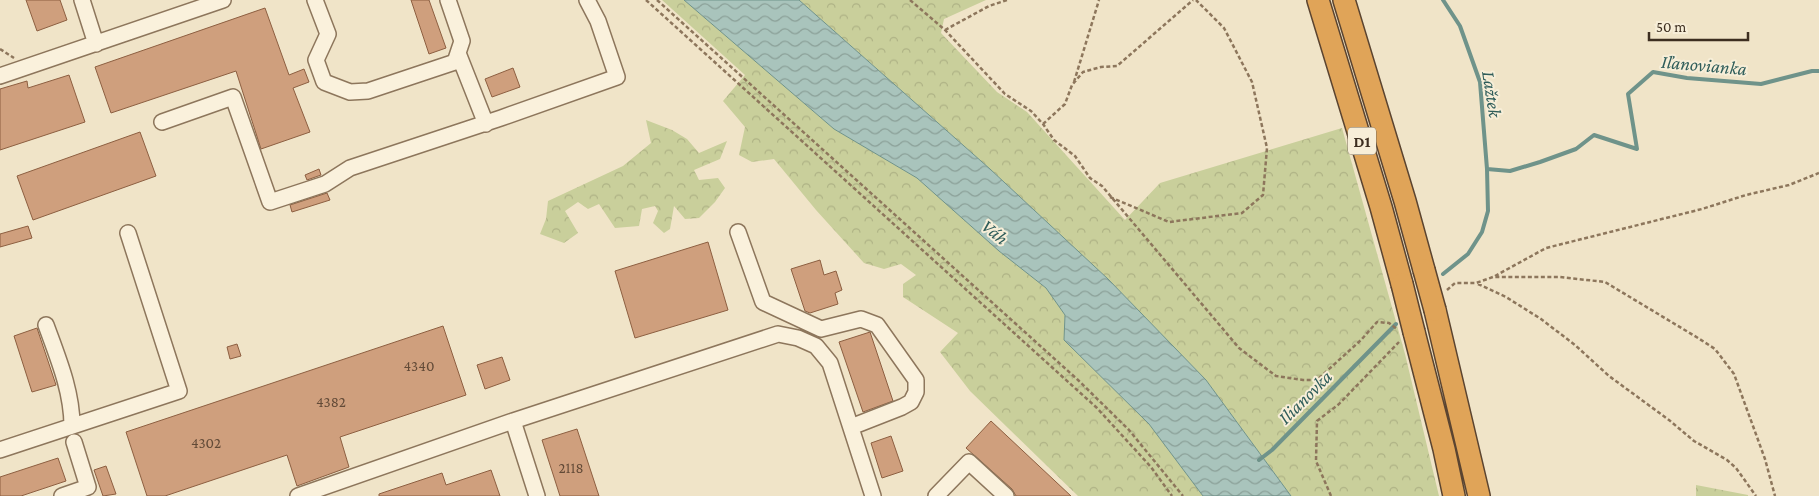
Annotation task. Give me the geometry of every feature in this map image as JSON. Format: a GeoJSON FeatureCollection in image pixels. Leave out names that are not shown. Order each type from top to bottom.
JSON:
{"type":"FeatureCollection","features":[{"type":"Feature","properties":{"kind":"highway","name":"D1"},"geometry":{"type":"LineString","coordinates":[[1318,0],[1382,207],[1402,284],[1405,334],[1444,449],[1454,496]]}},
{"type":"Feature","properties":{"kind":"highway","name":"D1"},"geometry":{"type":"LineString","coordinates":[[1344,0],[1405,201],[1435,310],[1479,496]]}},
{"type":"Feature","properties":{"kind":"lane"},"geometry":{"type":"LineString","coordinates":[[82,0],[96,44]]}},
{"type":"Feature","properties":{"kind":"lane"},"geometry":{"type":"LineString","coordinates":[[0,76],[223,0]]}},
{"type":"Feature","properties":{"kind":"lane"},"geometry":{"type":"LineString","coordinates":[[315,0],[328,34],[316,60],[324,82],[350,92],[368,92],[454,62],[462,41],[448,0]]}},
{"type":"Feature","properties":{"kind":"lane"},"geometry":{"type":"LineString","coordinates":[[162,122],[234,97],[270,202],[325,184],[350,168],[486,124],[618,77],[598,21],[587,0]]}},
{"type":"Feature","properties":{"kind":"lane"},"geometry":{"type":"LineString","coordinates":[[458,53],[486,124]]}},
{"type":"Feature","properties":{"kind":"lane"},"geometry":{"type":"LineString","coordinates":[[738,232],[763,302],[821,329],[861,319],[877,325],[916,380],[916,392],[911,402],[851,427]]}},
{"type":"Feature","properties":{"kind":"lane"},"geometry":{"type":"LineString","coordinates":[[0,450],[179,390],[128,233]]}},
{"type":"Feature","properties":{"kind":"lane"},"geometry":{"type":"LineString","coordinates":[[46,324],[72,407],[72,426]]}},
{"type":"Feature","properties":{"kind":"lane"},"geometry":{"type":"LineString","coordinates":[[298,496],[513,421],[778,334],[798,338],[816,346],[830,363],[873,496]]}},
{"type":"Feature","properties":{"kind":"lane"},"geometry":{"type":"LineString","coordinates":[[513,421],[537,496]]}},
{"type":"Feature","properties":{"kind":"lane"},"geometry":{"type":"LineString","coordinates":[[62,496],[88,487],[74,442]]}},
{"type":"Feature","properties":{"kind":"lane"},"geometry":{"type":"LineString","coordinates":[[936,496],[969,462],[1006,496]]}},
{"type":"Feature","properties":{"kind":"path"},"geometry":{"type":"LineString","coordinates":[[646,0],[1096,408],[1151,467],[1172,496]]}},
{"type":"Feature","properties":{"kind":"path"},"geometry":{"type":"LineString","coordinates":[[657,0],[1078,380],[1129,430],[1183,496]]}},
{"type":"Feature","properties":{"kind":"path"},"geometry":{"type":"LineString","coordinates":[[910,0],[945,30],[1004,94],[1030,111],[1043,124],[1054,140],[1076,156],[1090,178],[1102,186],[1239,348],[1276,376],[1317,380],[1377,322],[1389,323],[1393,328],[1405,334],[1339,404],[1316,421],[1316,461],[1331,496]]}},
{"type":"Feature","properties":{"kind":"path"},"geometry":{"type":"LineString","coordinates":[[945,30],[989,6],[1007,0]]}},
{"type":"Feature","properties":{"kind":"path"},"geometry":{"type":"LineString","coordinates":[[1043,124],[1064,104],[1072,85],[1099,0]]}},
{"type":"Feature","properties":{"kind":"path"},"geometry":{"type":"LineString","coordinates":[[1072,85],[1083,72],[1101,67],[1117,66],[1195,0],[1224,28],[1252,82],[1267,148],[1263,195],[1242,213],[1169,222],[1109,196]]}},
{"type":"Feature","properties":{"kind":"path"},"geometry":{"type":"LineString","coordinates":[[1446,291],[1455,283],[1476,283],[1493,277],[1546,248],[1702,209],[1746,195],[1789,185],[1819,173]]}},
{"type":"Feature","properties":{"kind":"path"},"geometry":{"type":"LineString","coordinates":[[1493,277],[1560,277],[1606,282],[1715,349],[1734,374],[1765,459],[1775,496]]}},
{"type":"Feature","properties":{"kind":"path"},"geometry":{"type":"LineString","coordinates":[[1476,283],[1506,297],[1541,319],[1575,345],[1609,376],[1694,441],[1727,460],[1736,468],[1756,496]]}},
{"type":"Feature","properties":{"kind":"green space"},"geometry":{"type":"Polygon","coordinates":[[[662,0],[684,0],[834,129],[917,178],[999,251],[1046,288],[1065,315],[1064,340],[1149,424],[1203,496],[1078,496],[970,391],[940,352],[958,333],[903,297],[903,284],[916,275],[901,264],[884,269],[864,263],[816,210],[774,159],[752,162],[739,155],[745,127],[723,101],[745,75],[662,0]]]}},
{"type":"Feature","properties":{"kind":"green space"},"geometry":{"type":"Polygon","coordinates":[[[799,0],[986,0],[944,19],[941,33],[997,92],[1027,112],[1125,220],[1160,183],[1342,128],[1405,354],[1439,496],[1291,496],[1206,380],[1108,279],[990,169],[799,0]]]}},
{"type":"Feature","properties":{"kind":"green space"},"geometry":{"type":"Polygon","coordinates":[[[646,120],[672,130],[687,139],[699,153],[727,141],[720,159],[694,170],[699,180],[718,178],[725,188],[715,202],[699,218],[685,219],[674,206],[670,229],[664,233],[653,223],[658,211],[655,206],[642,209],[639,226],[615,228],[599,204],[588,209],[578,202],[565,211],[578,233],[564,243],[540,234],[546,219],[548,201],[623,166],[651,143],[646,120]]]}},
{"type":"Feature","properties":{"kind":"green space"},"geometry":{"type":"Polygon","coordinates":[[[1696,485],[1748,495],[1748,496],[1696,496],[1696,485]]]}},
{"type":"Feature","properties":{"kind":"water","name":"Váh"},"geometry":{"type":"Polygon","coordinates":[[[684,0],[799,0],[990,169],[1108,279],[1206,380],[1291,496],[1203,496],[1149,424],[1064,340],[1065,315],[1046,288],[999,251],[917,178],[834,129],[684,0]]]}},
{"type":"Feature","properties":{"kind":"building"},"geometry":{"type":"Polygon","coordinates":[[[26,0],[60,0],[67,20],[37,31],[26,0]]]}},
{"type":"Feature","properties":{"kind":"building"},"geometry":{"type":"Polygon","coordinates":[[[411,0],[429,0],[446,48],[429,54],[411,0]]]}},
{"type":"Feature","properties":{"kind":"building"},"geometry":{"type":"Polygon","coordinates":[[[265,8],[289,75],[304,69],[309,82],[293,88],[310,132],[261,149],[236,71],[111,113],[95,67],[265,8]]]}},
{"type":"Feature","properties":{"kind":"building"},"geometry":{"type":"Polygon","coordinates":[[[513,68],[520,87],[492,97],[485,79],[513,68]]]}},
{"type":"Feature","properties":{"kind":"building"},"geometry":{"type":"Polygon","coordinates":[[[69,75],[85,122],[0,150],[0,89],[27,81],[28,88],[69,75]]]}},
{"type":"Feature","properties":{"kind":"building"},"geometry":{"type":"Polygon","coordinates":[[[140,132],[156,176],[33,220],[17,176],[140,132]]]}},
{"type":"Feature","properties":{"kind":"building"},"geometry":{"type":"Polygon","coordinates":[[[319,169],[321,175],[307,180],[305,175],[319,169]]]}},
{"type":"Feature","properties":{"kind":"building"},"geometry":{"type":"Polygon","coordinates":[[[327,193],[330,200],[292,212],[290,205],[327,193]]]}},
{"type":"Feature","properties":{"kind":"building"},"geometry":{"type":"Polygon","coordinates":[[[28,226],[32,238],[0,247],[0,234],[28,226]]]}},
{"type":"Feature","properties":{"kind":"building"},"geometry":{"type":"Polygon","coordinates":[[[708,242],[728,310],[635,338],[615,271],[708,242]]]}},
{"type":"Feature","properties":{"kind":"building"},"geometry":{"type":"Polygon","coordinates":[[[820,260],[824,275],[836,271],[842,290],[835,293],[838,304],[810,313],[805,311],[791,269],[820,260]]]}},
{"type":"Feature","properties":{"kind":"building"},"geometry":{"type":"Polygon","coordinates":[[[443,326],[466,395],[340,437],[349,467],[297,486],[287,455],[165,496],[147,496],[126,432],[443,326]]]}},
{"type":"Feature","properties":{"kind":"building"},"geometry":{"type":"Polygon","coordinates":[[[37,328],[56,385],[32,392],[14,336],[37,328]]]}},
{"type":"Feature","properties":{"kind":"building"},"geometry":{"type":"Polygon","coordinates":[[[870,332],[893,401],[863,412],[839,342],[870,332]]]}},
{"type":"Feature","properties":{"kind":"building"},"geometry":{"type":"Polygon","coordinates":[[[237,344],[241,356],[230,359],[227,347],[237,344]]]}},
{"type":"Feature","properties":{"kind":"building"},"geometry":{"type":"Polygon","coordinates":[[[502,357],[510,380],[485,389],[477,365],[502,357]]]}},
{"type":"Feature","properties":{"kind":"building"},"geometry":{"type":"Polygon","coordinates":[[[991,421],[1071,496],[1016,496],[1012,489],[966,448],[991,421]]]}},
{"type":"Feature","properties":{"kind":"building"},"geometry":{"type":"Polygon","coordinates":[[[577,429],[599,496],[560,496],[542,440],[577,429]]]}},
{"type":"Feature","properties":{"kind":"building"},"geometry":{"type":"Polygon","coordinates":[[[891,436],[903,471],[882,478],[871,443],[891,436]]]}},
{"type":"Feature","properties":{"kind":"building"},"geometry":{"type":"Polygon","coordinates":[[[58,458],[66,481],[21,496],[0,496],[0,477],[58,458]]]}},
{"type":"Feature","properties":{"kind":"building"},"geometry":{"type":"Polygon","coordinates":[[[106,466],[116,494],[103,496],[94,470],[106,466]]]}},
{"type":"Feature","properties":{"kind":"building"},"geometry":{"type":"Polygon","coordinates":[[[491,470],[500,496],[379,496],[379,494],[442,473],[446,485],[491,470]]]}},
{"type":"Feature","properties":{"kind":"waterway","name":"Lažtek"},"geometry":{"type":"LineString","coordinates":[[1443,0],[1460,26],[1480,82],[1487,169],[1488,211],[1482,232],[1468,254],[1443,274]]}},
{"type":"Feature","properties":{"kind":"waterway","name":"Iľanovianka"},"geometry":{"type":"LineString","coordinates":[[1487,169],[1510,171],[1540,162],[1576,149],[1594,135],[1637,149],[1628,94],[1653,72],[1687,78],[1761,84],[1812,71],[1819,71]]}},
{"type":"Feature","properties":{"kind":"waterway","name":"Ilianovka"},"geometry":{"type":"LineString","coordinates":[[1259,460],[1272,450],[1396,324]]}}]}
